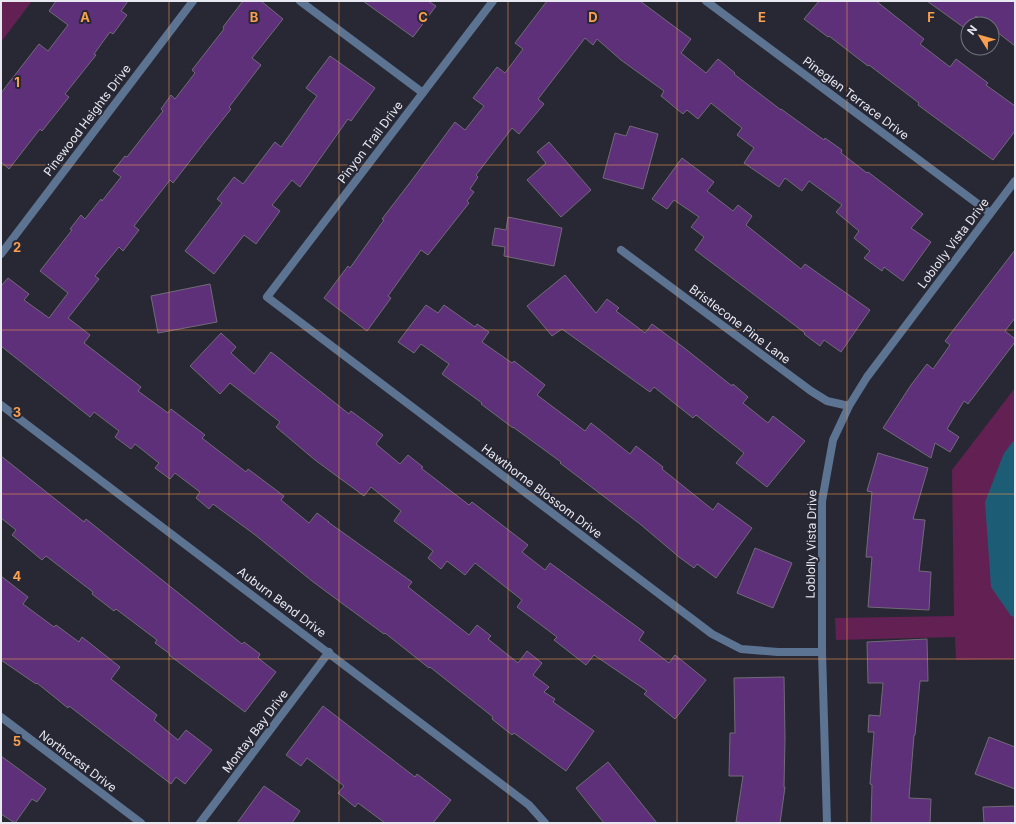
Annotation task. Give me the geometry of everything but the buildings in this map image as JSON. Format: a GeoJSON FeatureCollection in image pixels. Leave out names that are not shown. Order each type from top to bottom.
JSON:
{"type":"FeatureCollection","features":[{"type":"Feature","properties":{"kind":"street","name":"Pinewood Heights Drive"},"geometry":{"type":"LineString","coordinates":[[1,254],[193,1]]}},
{"type":"Feature","properties":{"kind":"street"},"geometry":{"type":"LineString","coordinates":[[300,1],[423,93]]}},
{"type":"Feature","properties":{"kind":"street","name":"Pinyon Trail Drive"},"geometry":{"type":"LineString","coordinates":[[267,297],[492,1]]}},
{"type":"Feature","properties":{"kind":"street","name":"Pineglen Terrace Drive"},"geometry":{"type":"LineString","coordinates":[[706,1],[990,214]]}},
{"type":"Feature","properties":{"kind":"street","name":"Loblolly Vista Drive"},"geometry":{"type":"LineString","coordinates":[[827,823],[822,652],[822,501],[832,440],[849,406],[867,377],[1015,181]]}},
{"type":"Feature","properties":{"kind":"street","name":"Bristlecone Pine Lane"},"geometry":{"type":"LineString","coordinates":[[621,250],[811,391],[827,401],[849,406]]}},
{"type":"Feature","properties":{"kind":"street","name":"Hawthorne Blossom Drive"},"geometry":{"type":"LineString","coordinates":[[267,297],[712,634],[742,649],[778,652],[822,652]]}},
{"type":"Feature","properties":{"kind":"street","name":"Auburn Bend Drive"},"geometry":{"type":"LineString","coordinates":[[1,405],[529,805],[544,823]]}},
{"type":"Feature","properties":{"kind":"street","name":"Montay Bay Drive"},"geometry":{"type":"LineString","coordinates":[[200,823],[329,652]]}},
{"type":"Feature","properties":{"kind":"street","name":"Northcrest Drive"},"geometry":{"type":"LineString","coordinates":[[1,717],[141,823]]}},
{"type":"Feature","properties":{"kind":"shaded area"},"geometry":{"type":"Polygon","coordinates":[[[1,1],[32,1],[1,42],[1,1]]]}},
{"type":"Feature","properties":{"kind":"shaded area"},"geometry":{"type":"Polygon","coordinates":[[[1015,388],[1015,659],[956,660],[955,637],[836,640],[835,618],[954,616],[952,470],[1015,388]]]}},
{"type":"Feature","properties":{"kind":"water"},"geometry":{"type":"Polygon","coordinates":[[[1015,439],[1015,617],[1011,616],[991,587],[985,502],[1004,453],[1015,439]]]}}]}
